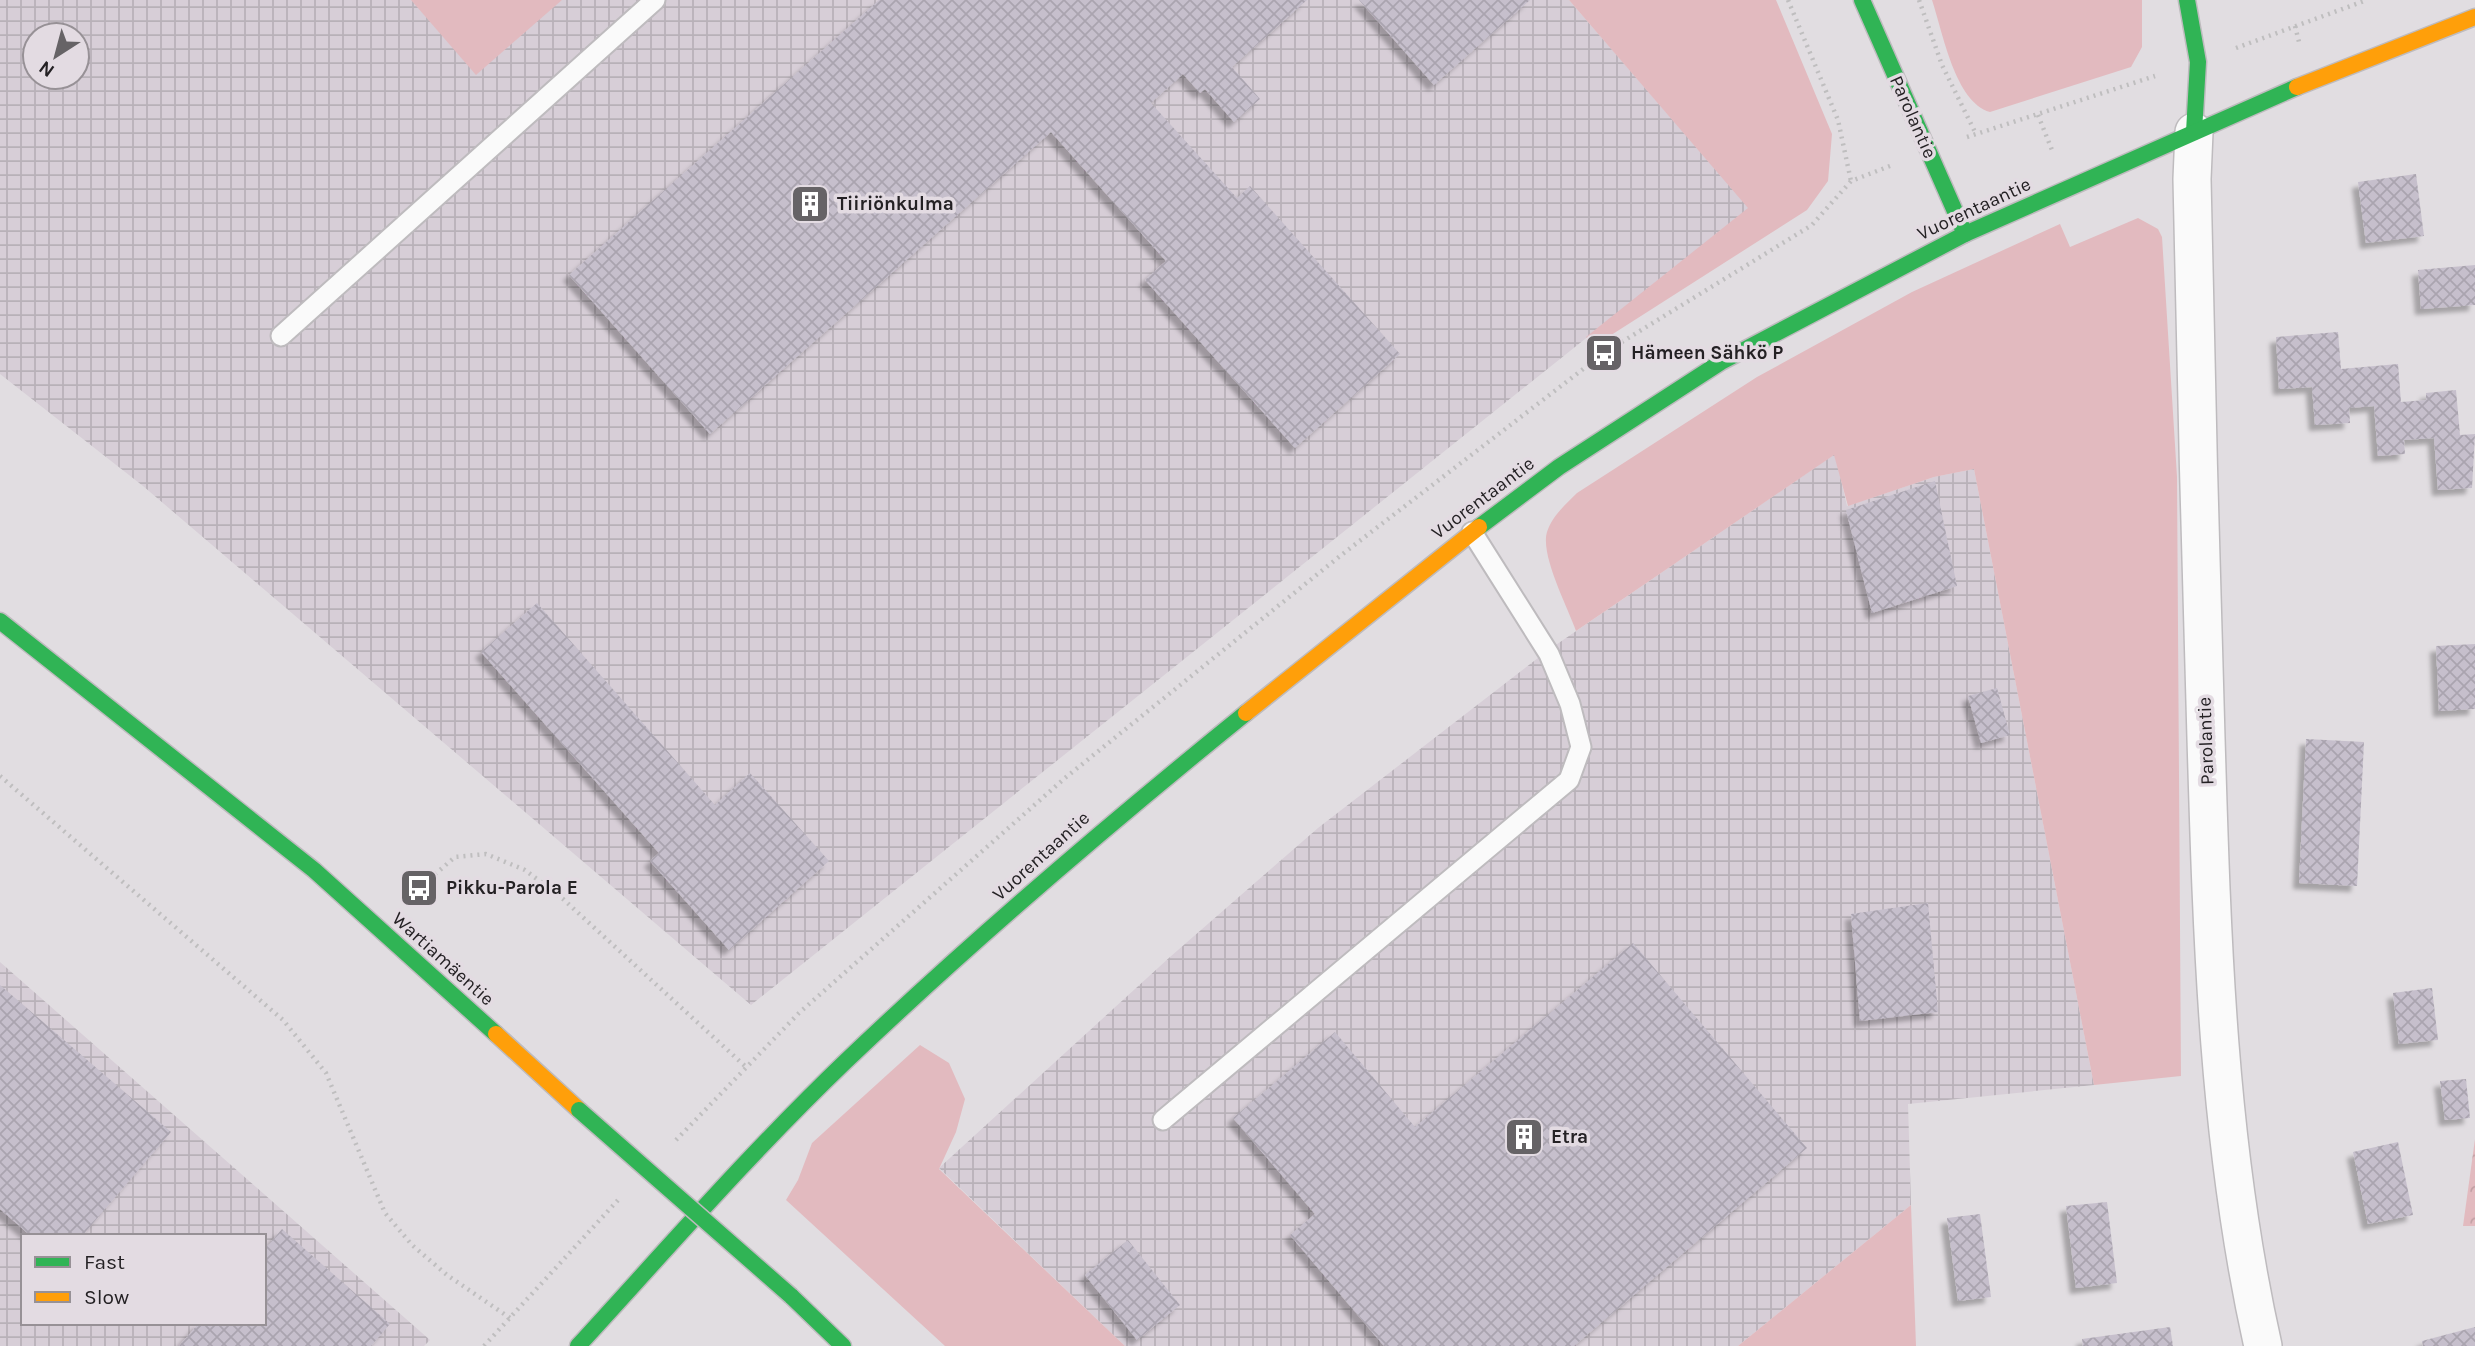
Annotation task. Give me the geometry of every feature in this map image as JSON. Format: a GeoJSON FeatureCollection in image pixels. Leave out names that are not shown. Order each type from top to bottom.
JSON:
{"type":"FeatureCollection","features":[{"type":"Feature","properties":{"kind":"main road","name":"Parolantie"},"geometry":{"type":"LineString","coordinates":[[1862,0],[1965,234]]}},
{"type":"Feature","properties":{"kind":"main road"},"geometry":{"type":"LineString","coordinates":[[2187,0],[2197,62],[2194,132]]}},
{"type":"Feature","properties":{"kind":"main road","name":"Vuorentaantie"},"geometry":{"type":"LineString","coordinates":[[578,1346],[670,1243],[846,1061],[1106,825],[1472,532],[1559,467],[1721,362],[1965,234],[2309,82],[2475,17]]}},
{"type":"Feature","properties":{"kind":"main road","name":"Wartiamäentie"},"geometry":{"type":"LineString","coordinates":[[0,621],[314,870],[579,1110],[791,1296],[843,1346]]}},
{"type":"Feature","properties":{"kind":"street","name":"Parolantie"},"geometry":{"type":"LineString","coordinates":[[2194,132],[2192,179],[2195,340],[2212,961],[2227,1140],[2249,1281],[2263,1346]]}},
{"type":"Feature","properties":{"kind":"lane"},"geometry":{"type":"LineString","coordinates":[[281,336],[656,0]]}},
{"type":"Feature","properties":{"kind":"lane"},"geometry":{"type":"LineString","coordinates":[[1163,1120],[1569,780],[1581,747],[1570,704],[1549,654],[1472,532]]}},
{"type":"Feature","properties":{"kind":"path"},"geometry":{"type":"LineString","coordinates":[[1788,0],[1838,120],[1851,181]]}},
{"type":"Feature","properties":{"kind":"path"},"geometry":{"type":"LineString","coordinates":[[1919,0],[1942,65],[1976,134]]}},
{"type":"Feature","properties":{"kind":"path"},"geometry":{"type":"LineString","coordinates":[[672,1144],[799,1013],[1065,778],[1318,573],[1604,353],[1812,225],[1851,181],[1976,134],[2197,62],[2367,0]]}},
{"type":"Feature","properties":{"kind":"path"},"geometry":{"type":"LineString","coordinates":[[0,776],[283,1020],[326,1073],[385,1213],[412,1245],[447,1275],[510,1318]]}},
{"type":"Feature","properties":{"kind":"path"},"geometry":{"type":"LineString","coordinates":[[419,888],[455,857],[486,854],[525,870],[563,899],[746,1067]]}},
{"type":"Feature","properties":{"kind":"path"},"geometry":{"type":"LineString","coordinates":[[484,1346],[626,1193]]}},
{"type":"Feature","properties":{"kind":"shaded area"},"geometry":{"type":"Polygon","coordinates":[[[0,0],[1569,0],[1749,208],[751,1005],[143,486],[0,374],[0,0]]]}},
{"type":"Feature","properties":{"kind":"shaded area"},"geometry":{"type":"Polygon","coordinates":[[[1835,454],[1847,506],[1934,477],[1974,469],[2094,1085],[1908,1104],[1911,1205],[1738,1346],[1125,1346],[939,1168],[1170,957],[1318,828],[1547,651],[1835,454]]]}},
{"type":"Feature","properties":{"kind":"shaded area"},"geometry":{"type":"Polygon","coordinates":[[[0,962],[430,1340],[424,1346],[0,1346],[0,962]]]}},
{"type":"Feature","properties":{"kind":"green space"},"geometry":{"type":"Polygon","coordinates":[[[411,0],[562,0],[476,75],[411,0]]]}},
{"type":"Feature","properties":{"kind":"green space"},"geometry":{"type":"Polygon","coordinates":[[[1569,0],[1776,0],[1832,134],[1828,181],[1807,210],[1594,346],[1586,337],[1748,208],[1569,0]]]}},
{"type":"Feature","properties":{"kind":"green space"},"geometry":{"type":"Polygon","coordinates":[[[1932,0],[2142,0],[2142,47],[2131,67],[1990,112],[1978,106],[1959,81],[1932,0]]]}},
{"type":"Feature","properties":{"kind":"green space"},"geometry":{"type":"Polygon","coordinates":[[[2138,218],[2158,229],[2162,237],[2177,477],[2181,1076],[2094,1085],[1974,469],[1934,477],[1848,506],[1834,455],[1576,631],[1556,582],[1546,542],[1552,521],[1577,493],[1757,377],[1912,292],[2060,224],[2070,247],[2138,218]]]}},
{"type":"Feature","properties":{"kind":"green space"},"geometry":{"type":"Polygon","coordinates":[[[920,1045],[949,1063],[965,1099],[956,1132],[939,1169],[1125,1346],[945,1346],[786,1200],[798,1180],[812,1143],[920,1045]]]}},
{"type":"Feature","properties":{"kind":"green space"},"geometry":{"type":"Polygon","coordinates":[[[2475,1139],[2475,1226],[2463,1226],[2475,1139]]]}},
{"type":"Feature","properties":{"kind":"green space"},"geometry":{"type":"Polygon","coordinates":[[[1911,1205],[1916,1346],[1738,1346],[1911,1205]]]}},
{"type":"Feature","properties":{"kind":"building","name":"Tiiriönkulma"},"geometry":{"type":"Polygon","coordinates":[[[879,0],[1307,0],[1232,67],[1260,99],[1234,122],[1205,89],[1200,93],[1183,74],[1151,103],[1237,198],[1250,186],[1400,354],[1295,448],[1145,280],[1166,261],[1051,132],[710,434],[569,275],[879,0]]]}},
{"type":"Feature","properties":{"kind":"building"},"geometry":{"type":"Polygon","coordinates":[[[1359,0],[1530,0],[1434,85],[1359,0]]]}},
{"type":"Feature","properties":{"kind":"building"},"geometry":{"type":"Polygon","coordinates":[[[2416,174],[2424,236],[2366,243],[2358,182],[2416,174]]]}},
{"type":"Feature","properties":{"kind":"building"},"geometry":{"type":"Polygon","coordinates":[[[2475,265],[2475,305],[2421,309],[2418,270],[2475,265]]]}},
{"type":"Feature","properties":{"kind":"building"},"geometry":{"type":"Polygon","coordinates":[[[2338,332],[2341,369],[2398,364],[2401,402],[2426,400],[2426,393],[2456,390],[2460,435],[2475,434],[2472,488],[2438,490],[2434,438],[2404,440],[2405,454],[2378,456],[2374,406],[2349,408],[2350,423],[2315,425],[2312,387],[2279,389],[2276,337],[2338,332]]]}},
{"type":"Feature","properties":{"kind":"building"},"geometry":{"type":"Polygon","coordinates":[[[1935,481],[1957,586],[1872,613],[1846,510],[1935,481]]]}},
{"type":"Feature","properties":{"kind":"building"},"geometry":{"type":"Polygon","coordinates":[[[537,603],[715,805],[750,773],[829,861],[729,950],[650,861],[659,853],[481,652],[537,603]]]}},
{"type":"Feature","properties":{"kind":"building"},"geometry":{"type":"Polygon","coordinates":[[[2475,644],[2475,709],[2439,711],[2436,646],[2475,644]]]}},
{"type":"Feature","properties":{"kind":"building"},"geometry":{"type":"Polygon","coordinates":[[[1997,688],[2010,735],[1981,743],[1968,696],[1997,688]]]}},
{"type":"Feature","properties":{"kind":"building"},"geometry":{"type":"Polygon","coordinates":[[[2306,739],[2364,742],[2357,886],[2299,883],[2306,739]]]}},
{"type":"Feature","properties":{"kind":"building"},"geometry":{"type":"Polygon","coordinates":[[[1928,903],[1938,1012],[1860,1021],[1851,914],[1928,903]]]}},
{"type":"Feature","properties":{"kind":"building","name":"Etra"},"geometry":{"type":"Polygon","coordinates":[[[1633,943],[1807,1148],[1574,1346],[1384,1346],[1290,1235],[1315,1214],[1233,1118],[1335,1032],[1415,1127],[1633,943]]]}},
{"type":"Feature","properties":{"kind":"building"},"geometry":{"type":"Polygon","coordinates":[[[0,985],[171,1132],[84,1234],[29,1234],[0,1209],[0,985]]]}},
{"type":"Feature","properties":{"kind":"building"},"geometry":{"type":"Polygon","coordinates":[[[2432,988],[2438,1040],[2399,1044],[2393,993],[2432,988]]]}},
{"type":"Feature","properties":{"kind":"building"},"geometry":{"type":"Polygon","coordinates":[[[2466,1079],[2470,1118],[2445,1120],[2440,1081],[2466,1079]]]}},
{"type":"Feature","properties":{"kind":"building"},"geometry":{"type":"Polygon","coordinates":[[[2398,1142],[2413,1215],[2368,1224],[2353,1152],[2398,1142]]]}},
{"type":"Feature","properties":{"kind":"building"},"geometry":{"type":"Polygon","coordinates":[[[2107,1202],[2117,1283],[2076,1288],[2066,1206],[2107,1202]]]}},
{"type":"Feature","properties":{"kind":"building"},"geometry":{"type":"Polygon","coordinates":[[[1980,1214],[1991,1297],[1958,1301],[1947,1218],[1980,1214]]]}},
{"type":"Feature","properties":{"kind":"building"},"geometry":{"type":"Polygon","coordinates":[[[282,1229],[390,1324],[371,1346],[179,1346],[197,1325],[266,1325],[266,1248],[282,1229]]]}},
{"type":"Feature","properties":{"kind":"building"},"geometry":{"type":"Polygon","coordinates":[[[1128,1240],[1180,1305],[1137,1340],[1085,1275],[1128,1240]]]}},
{"type":"Feature","properties":{"kind":"building"},"geometry":{"type":"Polygon","coordinates":[[[2170,1327],[2173,1346],[2083,1346],[2082,1339],[2170,1327]]]}},
{"type":"Feature","properties":{"kind":"building"},"geometry":{"type":"Polygon","coordinates":[[[2475,1327],[2475,1346],[2423,1346],[2422,1341],[2475,1327]]]}},
{"type":"Feature","properties":{"kind":"traffic: fast"},"geometry":{"type":"LineString","coordinates":[[1862,0],[1965,234]]}},
{"type":"Feature","properties":{"kind":"traffic: fast"},"geometry":{"type":"LineString","coordinates":[[2187,0],[2198,62],[2194,132]]}},
{"type":"Feature","properties":{"kind":"traffic: fast"},"geometry":{"type":"LineString","coordinates":[[1479,527],[1559,467],[1721,362],[1965,234],[2297,87]]}},
{"type":"Feature","properties":{"kind":"traffic: fast"},"geometry":{"type":"LineString","coordinates":[[0,621],[314,870],[496,1034]]}},
{"type":"Feature","properties":{"kind":"traffic: fast"},"geometry":{"type":"LineString","coordinates":[[578,1346],[743,1165],[846,1061],[1043,883],[1246,713]]}},
{"type":"Feature","properties":{"kind":"traffic: fast"},"geometry":{"type":"LineString","coordinates":[[579,1110],[791,1296]]}},
{"type":"Feature","properties":{"kind":"traffic: fast"},"geometry":{"type":"LineString","coordinates":[[791,1296],[843,1346]]}},
{"type":"Feature","properties":{"kind":"traffic: slow"},"geometry":{"type":"LineString","coordinates":[[2297,87],[2475,17]]}},
{"type":"Feature","properties":{"kind":"traffic: slow"},"geometry":{"type":"LineString","coordinates":[[1246,713],[1479,527]]}},
{"type":"Feature","properties":{"kind":"traffic: slow"},"geometry":{"type":"LineString","coordinates":[[496,1034],[579,1110]]}},
{"type":"Feature","properties":{"kind":"place","name":"Tiiriönkulma"},"geometry":{"type":"Point","coordinates":[810,204]}},
{"type":"Feature","properties":{"kind":"place","name":"Hämeen Sähkö P"},"geometry":{"type":"Point","coordinates":[1604,353]}},
{"type":"Feature","properties":{"kind":"place","name":"Pikku-Parola E"},"geometry":{"type":"Point","coordinates":[419,888]}},
{"type":"Feature","properties":{"kind":"place","name":"Etra"},"geometry":{"type":"Point","coordinates":[1524,1137]}}]}
